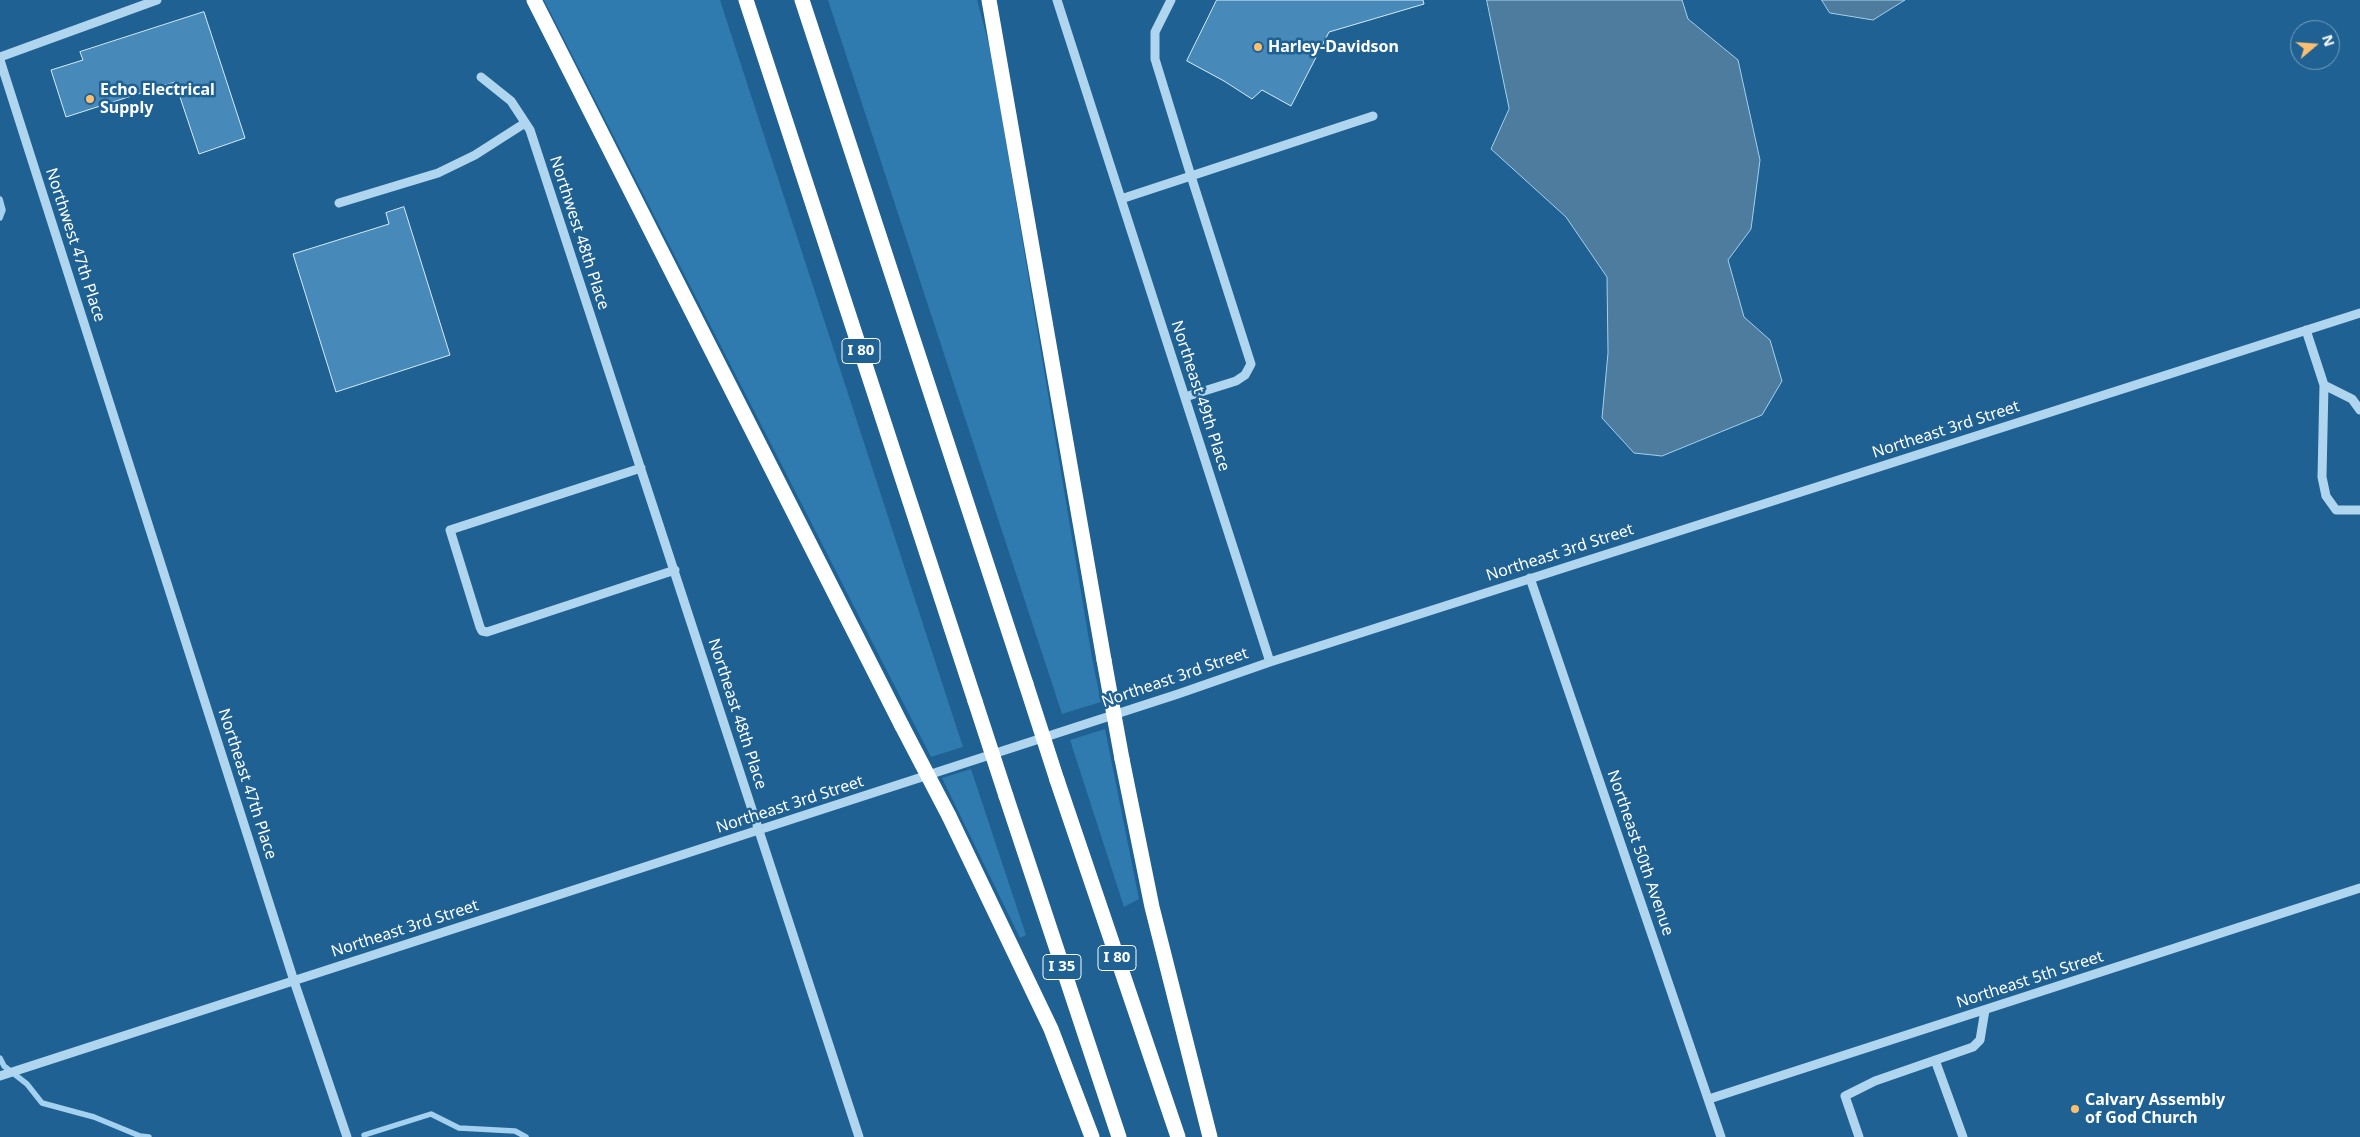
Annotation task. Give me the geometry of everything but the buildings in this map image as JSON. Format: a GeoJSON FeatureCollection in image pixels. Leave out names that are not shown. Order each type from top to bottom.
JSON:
{"type":"FeatureCollection","features":[{"type":"Feature","properties":{"kind":"highway"},"geometry":{"type":"LineString","coordinates":[[534,0],[948,816],[1051,1029],[1092,1137]]}},
{"type":"Feature","properties":{"kind":"highway","name":"I 80"},"geometry":{"type":"LineString","coordinates":[[746,0],[1006,796]]}},
{"type":"Feature","properties":{"kind":"highway","name":"I 80"},"geometry":{"type":"LineString","coordinates":[[802,0],[1057,780],[1178,1137]]}},
{"type":"Feature","properties":{"kind":"highway"},"geometry":{"type":"LineString","coordinates":[[989,0],[1122,759],[1152,907],[1210,1137]]}},
{"type":"Feature","properties":{"kind":"highway","name":"I 35"},"geometry":{"type":"LineString","coordinates":[[1006,796],[1119,1137]]}},
{"type":"Feature","properties":{"kind":"street"},"geometry":{"type":"LineString","coordinates":[[0,59],[157,0]]}},
{"type":"Feature","properties":{"kind":"street","name":"Northeast 49th Place"},"geometry":{"type":"LineString","coordinates":[[1057,0],[1270,662]]}},
{"type":"Feature","properties":{"kind":"street"},"geometry":{"type":"LineString","coordinates":[[1171,0],[1155,32],[1155,59],[1250,364],[1245,375],[1236,381],[1185,397]]}},
{"type":"Feature","properties":{"kind":"street","name":"Northwest 47th Place"},"geometry":{"type":"LineString","coordinates":[[0,59],[122,439]]}},
{"type":"Feature","properties":{"kind":"street","name":"Northwest 48th Place"},"geometry":{"type":"LineString","coordinates":[[481,77],[511,101],[530,130],[624,415]]}},
{"type":"Feature","properties":{"kind":"street"},"geometry":{"type":"LineString","coordinates":[[1121,199],[1373,116]]}},
{"type":"Feature","properties":{"kind":"street"},"geometry":{"type":"LineString","coordinates":[[339,203],[438,173],[474,155],[525,123]]}},
{"type":"Feature","properties":{"kind":"street","name":"Northeast 3rd Street"},"geometry":{"type":"LineString","coordinates":[[0,1076],[759,831],[1270,662],[2360,313]]}},
{"type":"Feature","properties":{"kind":"street"},"geometry":{"type":"LineString","coordinates":[[2306,330],[2324,385],[2322,477],[2326,496],[2336,510],[2360,510]]}},
{"type":"Feature","properties":{"kind":"street"},"geometry":{"type":"LineString","coordinates":[[2324,385],[2352,399],[2360,410]]}},
{"type":"Feature","properties":{"kind":"street","name":"Northeast 48th Place"},"geometry":{"type":"LineString","coordinates":[[624,415],[859,1137]]}},
{"type":"Feature","properties":{"kind":"street","name":"Northeast 47th Place"},"geometry":{"type":"LineString","coordinates":[[122,439],[294,981],[347,1137]]}},
{"type":"Feature","properties":{"kind":"street"},"geometry":{"type":"LineString","coordinates":[[641,468],[450,530],[480,627],[482,631],[486,632],[675,570]]}},
{"type":"Feature","properties":{"kind":"street","name":"Northeast 50th Avenue"},"geometry":{"type":"LineString","coordinates":[[1530,578],[1721,1137]]}},
{"type":"Feature","properties":{"kind":"street","name":"Northeast 5th Street"},"geometry":{"type":"LineString","coordinates":[[1709,1099],[2360,888]]}},
{"type":"Feature","properties":{"kind":"street"},"geometry":{"type":"LineString","coordinates":[[1859,1137],[1845,1096],[1875,1081],[1973,1047],[1980,1040],[1985,1010]]}},
{"type":"Feature","properties":{"kind":"street"},"geometry":{"type":"LineString","coordinates":[[1935,1060],[1963,1137]]}},
{"type":"Feature","properties":{"kind":"shaded area"},"geometry":{"type":"Polygon","coordinates":[[[544,0],[720,0],[963,747],[931,757],[544,0]]]}},
{"type":"Feature","properties":{"kind":"shaded area"},"geometry":{"type":"Polygon","coordinates":[[[828,0],[977,0],[991,52],[1092,658],[1101,702],[1062,714],[828,0]]]}},
{"type":"Feature","properties":{"kind":"shaded area"},"geometry":{"type":"Polygon","coordinates":[[[1487,0],[1682,0],[1688,19],[1738,60],[1760,160],[1751,229],[1728,260],[1744,317],[1770,340],[1782,381],[1762,415],[1662,456],[1634,453],[1602,418],[1608,353],[1607,277],[1566,217],[1491,149],[1509,109],[1487,0]]]}},
{"type":"Feature","properties":{"kind":"shaded area"},"geometry":{"type":"Polygon","coordinates":[[[1822,0],[1905,0],[1873,20],[1830,13],[1822,0]]]}},
{"type":"Feature","properties":{"kind":"shaded area"},"geometry":{"type":"Polygon","coordinates":[[[1105,729],[1139,899],[1124,907],[1070,740],[1105,729]]]}},
{"type":"Feature","properties":{"kind":"shaded area"},"geometry":{"type":"Polygon","coordinates":[[[971,769],[1026,935],[1020,938],[942,778],[971,769]]]}},
{"type":"Feature","properties":{"kind":"waterway"},"geometry":{"type":"LineString","coordinates":[[0,199],[3,210],[0,218]]}},
{"type":"Feature","properties":{"kind":"waterway"},"geometry":{"type":"LineString","coordinates":[[0,1058],[4,1066],[27,1084],[42,1103],[94,1117],[140,1136],[149,1137]]}},
{"type":"Feature","properties":{"kind":"waterway"},"geometry":{"type":"LineString","coordinates":[[364,1135],[431,1114],[459,1128],[515,1131],[526,1137]]}},
{"type":"Feature","properties":{"kind":"place","name":"Harley-Davidson"},"geometry":{"type":"Point","coordinates":[1258,47]}},
{"type":"Feature","properties":{"kind":"place","name":"Echo Electrical Supply"},"geometry":{"type":"Point","coordinates":[90,99]}},
{"type":"Feature","properties":{"kind":"place","name":"Calvary Assembly of God Church"},"geometry":{"type":"Point","coordinates":[2075,1109]}}]}
